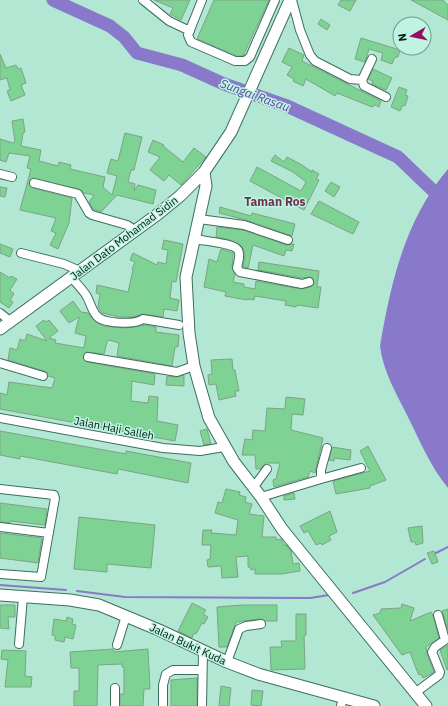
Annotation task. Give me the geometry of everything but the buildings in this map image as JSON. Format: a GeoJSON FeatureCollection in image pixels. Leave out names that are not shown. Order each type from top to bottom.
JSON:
{"type":"FeatureCollection","features":[{"type":"Feature","properties":{"kind":"street"},"geometry":{"type":"LineString","coordinates":[[143,0],[169,21],[190,31]]}},
{"type":"Feature","properties":{"kind":"street"},"geometry":{"type":"LineString","coordinates":[[202,0],[188,35],[191,42],[235,61],[245,60],[250,57],[275,0]]}},
{"type":"Feature","properties":{"kind":"street"},"geometry":{"type":"LineString","coordinates":[[291,0],[300,30],[310,55],[315,61],[350,79],[362,80]]}},
{"type":"Feature","properties":{"kind":"street","name":"Jalan Dato Mohamad Sidin"},"geometry":{"type":"LineString","coordinates":[[0,330],[10,321],[136,231],[180,196],[204,172],[231,132],[291,0]]}},
{"type":"Feature","properties":{"kind":"street"},"geometry":{"type":"LineString","coordinates":[[372,59],[362,80],[364,86],[386,97]]}},
{"type":"Feature","properties":{"kind":"street"},"geometry":{"type":"LineString","coordinates":[[204,172],[206,186],[186,277],[189,333],[194,366],[209,418],[224,447],[241,473],[261,497],[282,529],[417,699],[426,706]]}},
{"type":"Feature","properties":{"kind":"street"},"geometry":{"type":"LineString","coordinates":[[0,174],[12,177]]}},
{"type":"Feature","properties":{"kind":"street"},"geometry":{"type":"LineString","coordinates":[[34,183],[78,194],[89,213],[92,215],[127,225],[136,231]]}},
{"type":"Feature","properties":{"kind":"street"},"geometry":{"type":"LineString","coordinates":[[199,219],[244,225],[288,240]]}},
{"type":"Feature","properties":{"kind":"street"},"geometry":{"type":"LineString","coordinates":[[195,239],[232,246],[238,250],[240,256],[237,268],[240,272],[302,284],[309,282]]}},
{"type":"Feature","properties":{"kind":"street"},"geometry":{"type":"LineString","coordinates":[[21,252],[64,264],[76,274],[96,315],[100,318],[126,323],[137,323],[143,319],[179,325]]}},
{"type":"Feature","properties":{"kind":"street"},"geometry":{"type":"LineString","coordinates":[[0,313],[10,321]]}},
{"type":"Feature","properties":{"kind":"street"},"geometry":{"type":"LineString","coordinates":[[88,357],[177,372],[194,366]]}},
{"type":"Feature","properties":{"kind":"street"},"geometry":{"type":"LineString","coordinates":[[0,363],[43,376]]}},
{"type":"Feature","properties":{"kind":"street","name":"Jalan Haji Salleh"},"geometry":{"type":"LineString","coordinates":[[0,418],[163,448],[200,451],[224,447]]}},
{"type":"Feature","properties":{"kind":"street"},"geometry":{"type":"LineString","coordinates":[[321,479],[321,470],[327,448]]}},
{"type":"Feature","properties":{"kind":"street"},"geometry":{"type":"LineString","coordinates":[[261,497],[360,468]]}},
{"type":"Feature","properties":{"kind":"street"},"geometry":{"type":"LineString","coordinates":[[253,488],[267,469]]}},
{"type":"Feature","properties":{"kind":"street"},"geometry":{"type":"LineString","coordinates":[[0,489],[54,495],[55,498],[42,576],[40,578],[0,574]]}},
{"type":"Feature","properties":{"kind":"street"},"geometry":{"type":"LineString","coordinates":[[0,527],[49,533]]}},
{"type":"Feature","properties":{"kind":"street","name":"Jalan Bukit Kuda"},"geometry":{"type":"LineString","coordinates":[[0,595],[70,600],[99,605],[126,616],[202,652],[258,674],[342,702],[374,706]]}},
{"type":"Feature","properties":{"kind":"street"},"geometry":{"type":"LineString","coordinates":[[20,644],[23,597]]}},
{"type":"Feature","properties":{"kind":"street"},"geometry":{"type":"LineString","coordinates":[[417,699],[440,672],[432,652],[435,647],[445,640],[438,615]]}},
{"type":"Feature","properties":{"kind":"street"},"geometry":{"type":"LineString","coordinates":[[117,645],[126,616]]}},
{"type":"Feature","properties":{"kind":"street"},"geometry":{"type":"LineString","coordinates":[[227,662],[239,629],[246,626],[261,624]]}},
{"type":"Feature","properties":{"kind":"street"},"geometry":{"type":"LineString","coordinates":[[202,652],[202,706]]}},
{"type":"Feature","properties":{"kind":"street"},"geometry":{"type":"LineString","coordinates":[[163,706],[163,685],[166,674],[173,670],[201,670]]}},
{"type":"Feature","properties":{"kind":"street"},"geometry":{"type":"LineString","coordinates":[[115,688],[115,706]]}},
{"type":"Feature","properties":{"kind":"shaded area"},"geometry":{"type":"Polygon","coordinates":[[[448,169],[448,488],[421,444],[394,390],[384,364],[380,346],[395,275],[410,231],[433,189],[448,169]]]}},
{"type":"Feature","properties":{"kind":"waterway","name":"Sungai Rasau"},"geometry":{"type":"LineString","coordinates":[[53,0],[110,26],[124,37],[137,53],[182,65],[224,84],[287,106],[398,157],[448,205]]}},
{"type":"Feature","properties":{"kind":"waterway"},"geometry":{"type":"LineString","coordinates":[[436,553],[448,547]]}},
{"type":"Feature","properties":{"kind":"waterway"},"geometry":{"type":"LineString","coordinates":[[353,593],[385,582],[425,559]]}},
{"type":"Feature","properties":{"kind":"waterway"},"geometry":{"type":"LineString","coordinates":[[0,585],[66,590]]}},
{"type":"Feature","properties":{"kind":"waterway"},"geometry":{"type":"LineString","coordinates":[[77,591],[125,597],[310,598],[329,595]]}},
{"type":"Feature","properties":{"kind":"district","name":"Taman Ros"},"geometry":{"type":"Point","coordinates":[275,201]}}]}
